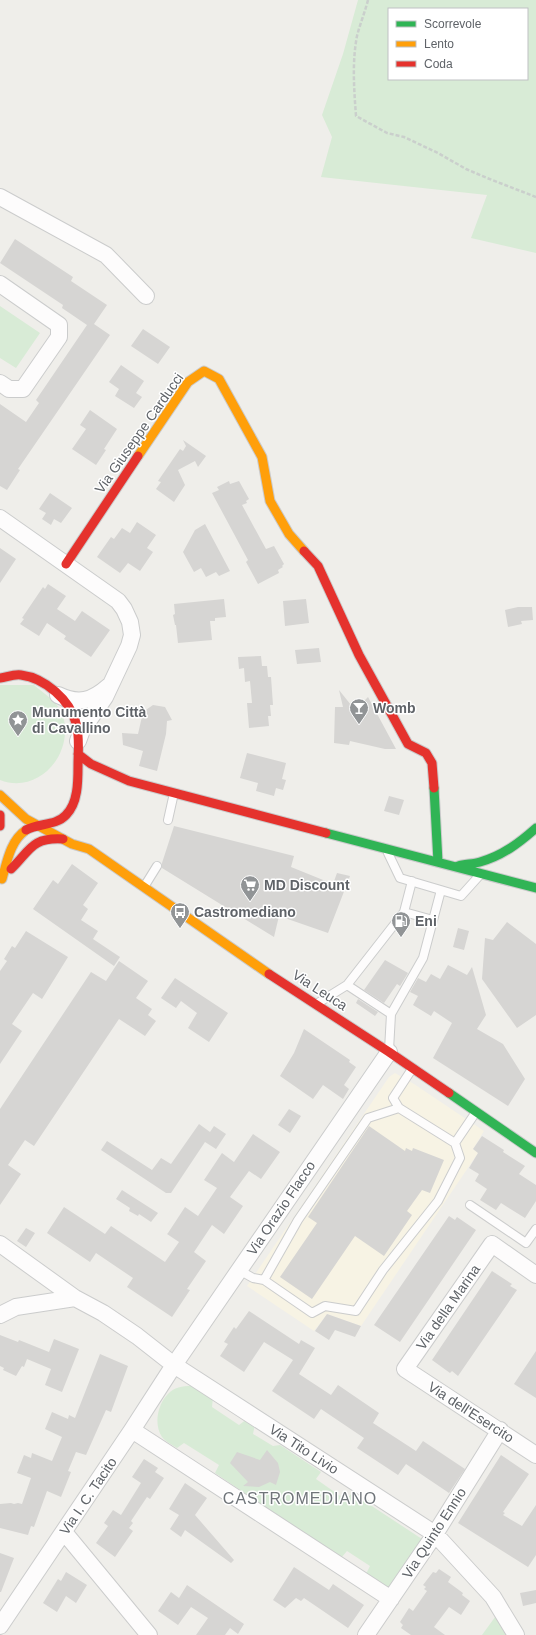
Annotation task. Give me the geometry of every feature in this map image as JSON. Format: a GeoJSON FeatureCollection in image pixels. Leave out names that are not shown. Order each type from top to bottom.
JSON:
{"type":"FeatureCollection","features":[{"type":"Feature","properties":{"kind":"street"},"geometry":{"type":"LineString","coordinates":[[0,198],[106,255],[146,296]]}},
{"type":"Feature","properties":{"kind":"street"},"geometry":{"type":"LineString","coordinates":[[0,284],[59,325],[59,337],[24,389],[9,389],[0,382]]}},
{"type":"Feature","properties":{"kind":"street","name":"Via Giuseppe Carducci"},"geometry":{"type":"LineString","coordinates":[[66,564],[188,382],[204,371],[219,379],[262,457],[270,501],[289,534],[318,566],[359,655],[408,744],[426,753],[432,763],[438,862]]}},
{"type":"Feature","properties":{"kind":"street"},"geometry":{"type":"LineString","coordinates":[[0,518],[118,601],[124,609],[130,622],[132,635],[129,646],[105,697],[82,730],[78,747]]}},
{"type":"Feature","properties":{"kind":"street"},"geometry":{"type":"LineString","coordinates":[[0,678],[18,675],[44,682],[67,704],[72,711],[76,720],[78,747],[78,789],[73,816],[75,821]]}},
{"type":"Feature","properties":{"kind":"street"},"geometry":{"type":"LineString","coordinates":[[57,695],[68,700],[78,701],[94,697],[110,685]]}},
{"type":"Feature","properties":{"kind":"street"},"geometry":{"type":"LineString","coordinates":[[78,747],[91,764],[129,780],[536,888]]}},
{"type":"Feature","properties":{"kind":"street"},"geometry":{"type":"LineString","coordinates":[[106,780],[129,780]]}},
{"type":"Feature","properties":{"kind":"street"},"geometry":{"type":"LineString","coordinates":[[78,789],[89,785]]}},
{"type":"Feature","properties":{"kind":"street","name":"Via Leuca"},"geometry":{"type":"LineString","coordinates":[[0,795],[19,813],[38,826],[72,844],[89,849]]}},
{"type":"Feature","properties":{"kind":"street"},"geometry":{"type":"LineString","coordinates":[[1,880],[12,846],[20,836],[28,829],[60,820],[68,814],[75,800]]}},
{"type":"Feature","properties":{"kind":"street"},"geometry":{"type":"LineString","coordinates":[[0,815],[0,826]]}},
{"type":"Feature","properties":{"kind":"street"},"geometry":{"type":"LineString","coordinates":[[455,866],[483,861],[499,854],[514,846],[536,828]]}},
{"type":"Feature","properties":{"kind":"street"},"geometry":{"type":"LineString","coordinates":[[1,880],[14,867],[28,849],[38,842],[55,838],[63,839]]}},
{"type":"Feature","properties":{"kind":"street","name":"Via Leuca"},"geometry":{"type":"LineString","coordinates":[[81,838],[89,849],[144,888],[316,1005],[413,1068],[536,1153]]}},
{"type":"Feature","properties":{"kind":"street","name":"Via Orazio Flacco"},"geometry":{"type":"LineString","coordinates":[[174,1364],[389,1052]]}},
{"type":"Feature","properties":{"kind":"street","name":"Via Tito Livio"},"geometry":{"type":"LineString","coordinates":[[0,1244],[75,1298],[103,1313],[174,1364],[435,1534],[493,1597],[516,1635]]}},
{"type":"Feature","properties":{"kind":"street","name":"Via della Marina"},"geometry":{"type":"LineString","coordinates":[[405,1369],[492,1244],[536,1275]]}},
{"type":"Feature","properties":{"kind":"street"},"geometry":{"type":"LineString","coordinates":[[0,1315],[16,1307],[75,1298]]}},
{"type":"Feature","properties":{"kind":"street","name":"Via I. C. Tacito"},"geometry":{"type":"LineString","coordinates":[[0,1626],[132,1430],[174,1364]]}},
{"type":"Feature","properties":{"kind":"street","name":"Via dell'Esercito"},"geometry":{"type":"LineString","coordinates":[[405,1369],[500,1430],[534,1448]]}},
{"type":"Feature","properties":{"kind":"street"},"geometry":{"type":"LineString","coordinates":[[132,1430],[391,1599]]}},
{"type":"Feature","properties":{"kind":"street","name":"Via Quinto Ennio"},"geometry":{"type":"LineString","coordinates":[[366,1635],[435,1534],[500,1430]]}},
{"type":"Feature","properties":{"kind":"street"},"geometry":{"type":"LineString","coordinates":[[64,1532],[149,1635]]}},
{"type":"Feature","properties":{"kind":"lane"},"geometry":{"type":"LineString","coordinates":[[168,820],[174,793]]}},
{"type":"Feature","properties":{"kind":"lane"},"geometry":{"type":"LineString","coordinates":[[386,849],[400,878],[461,896],[481,874]]}},
{"type":"Feature","properties":{"kind":"lane"},"geometry":{"type":"LineString","coordinates":[[144,888],[156,866]]}},
{"type":"Feature","properties":{"kind":"lane"},"geometry":{"type":"LineString","coordinates":[[316,1005],[347,985],[404,912],[412,881]]}},
{"type":"Feature","properties":{"kind":"lane"},"geometry":{"type":"LineString","coordinates":[[389,1052],[391,1014],[423,958],[441,890]]}},
{"type":"Feature","properties":{"kind":"lane"},"geometry":{"type":"LineString","coordinates":[[404,912],[433,920]]}},
{"type":"Feature","properties":{"kind":"lane"},"geometry":{"type":"LineString","coordinates":[[347,985],[391,1014]]}},
{"type":"Feature","properties":{"kind":"lane"},"geometry":{"type":"LineString","coordinates":[[239,1270],[253,1278],[264,1280],[312,1314],[325,1306],[356,1311],[383,1270],[438,1201],[460,1158],[455,1143],[399,1108],[393,1098],[413,1068]]}},
{"type":"Feature","properties":{"kind":"lane"},"geometry":{"type":"LineString","coordinates":[[264,1280],[298,1220],[368,1118],[399,1108]]}},
{"type":"Feature","properties":{"kind":"lane"},"geometry":{"type":"LineString","coordinates":[[455,1143],[476,1111]]}},
{"type":"Feature","properties":{"kind":"lane"},"geometry":{"type":"LineString","coordinates":[[470,1205],[526,1243],[536,1229]]}},
{"type":"Feature","properties":{"kind":"path"},"geometry":{"type":"LineString","coordinates":[[368,0],[357,34],[355,53],[353,84],[356,116],[387,133],[404,137],[438,153],[466,169],[536,197]]}},
{"type":"Feature","properties":{"kind":"shaded area"},"geometry":{"type":"Polygon","coordinates":[[[395,1073],[484,1131],[473,1149],[478,1153],[361,1326],[327,1314],[314,1331],[247,1286],[389,1077],[395,1073]]]}},
{"type":"Feature","properties":{"kind":"green space"},"geometry":{"type":"Polygon","coordinates":[[[358,0],[536,0],[536,253],[471,238],[487,195],[321,177],[332,137],[322,115],[343,54],[358,0]]]}},
{"type":"Feature","properties":{"kind":"green space"},"geometry":{"type":"Polygon","coordinates":[[[0,306],[40,333],[16,368],[0,358],[0,306]]]}},
{"type":"Feature","properties":{"kind":"green space"},"geometry":{"type":"Polygon","coordinates":[[[0,685],[34,685],[51,699],[61,710],[65,725],[64,743],[53,764],[45,773],[35,779],[12,783],[0,780],[0,685]]]}},
{"type":"Feature","properties":{"kind":"green space"},"geometry":{"type":"Polygon","coordinates":[[[194,1386],[213,1397],[212,1407],[239,1425],[247,1419],[255,1424],[253,1434],[273,1446],[280,1445],[321,1472],[316,1479],[346,1500],[352,1493],[422,1539],[388,1589],[366,1574],[370,1566],[347,1551],[341,1558],[215,1473],[219,1465],[184,1443],[177,1448],[162,1437],[159,1432],[157,1420],[162,1401],[170,1392],[179,1387],[194,1386]]]}},
{"type":"Feature","properties":{"kind":"green space"},"geometry":{"type":"Polygon","coordinates":[[[498,1613],[506,1635],[482,1635],[498,1613]]]}},
{"type":"Feature","properties":{"kind":"building"},"geometry":{"type":"Polygon","coordinates":[[[15,239],[73,277],[71,281],[107,305],[94,324],[110,335],[18,469],[20,470],[7,490],[0,486],[0,404],[26,422],[39,403],[36,400],[87,325],[62,308],[63,305],[0,263],[15,239]]]}},
{"type":"Feature","properties":{"kind":"building"},"geometry":{"type":"Polygon","coordinates":[[[143,329],[170,347],[158,364],[131,346],[143,329]]]}},
{"type":"Feature","properties":{"kind":"building"},"geometry":{"type":"Polygon","coordinates":[[[121,365],[144,381],[136,393],[142,397],[134,408],[115,396],[119,389],[109,382],[121,365]]]}},
{"type":"Feature","properties":{"kind":"building"},"geometry":{"type":"Polygon","coordinates":[[[90,410],[117,429],[96,465],[72,449],[86,429],[80,425],[90,410]]]}},
{"type":"Feature","properties":{"kind":"building"},"geometry":{"type":"Polygon","coordinates":[[[183,440],[206,456],[198,467],[195,461],[178,470],[185,485],[174,502],[156,489],[161,482],[158,481],[180,449],[183,451],[186,446],[183,440]]]}},
{"type":"Feature","properties":{"kind":"building"},"geometry":{"type":"Polygon","coordinates":[[[229,481],[230,484],[239,481],[249,499],[246,501],[247,503],[242,505],[266,549],[274,546],[284,564],[282,566],[283,567],[278,570],[279,573],[258,584],[246,562],[248,560],[212,493],[219,490],[217,487],[229,481]]]}},
{"type":"Feature","properties":{"kind":"building"},"geometry":{"type":"Polygon","coordinates":[[[50,493],[72,508],[61,523],[54,519],[51,525],[42,519],[46,513],[39,509],[50,493]]]}},
{"type":"Feature","properties":{"kind":"building"},"geometry":{"type":"Polygon","coordinates":[[[137,522],[156,535],[147,548],[153,552],[140,571],[128,563],[120,573],[97,557],[111,537],[114,539],[122,528],[130,533],[137,522]]]}},
{"type":"Feature","properties":{"kind":"building"},"geometry":{"type":"Polygon","coordinates":[[[205,524],[230,571],[219,576],[216,572],[206,577],[201,568],[194,572],[183,552],[195,530],[205,524]]]}},
{"type":"Feature","properties":{"kind":"building"},"geometry":{"type":"Polygon","coordinates":[[[0,548],[16,559],[0,583],[0,548]]]}},
{"type":"Feature","properties":{"kind":"building"},"geometry":{"type":"Polygon","coordinates":[[[48,584],[66,596],[57,609],[75,621],[82,611],[110,630],[91,657],[64,639],[66,636],[47,623],[39,636],[20,624],[24,619],[22,618],[43,587],[45,589],[48,584]]]}},
{"type":"Feature","properties":{"kind":"building"},"geometry":{"type":"Polygon","coordinates":[[[224,599],[226,617],[215,618],[215,621],[210,621],[212,640],[178,643],[173,615],[175,614],[174,604],[224,599]]]}},
{"type":"Feature","properties":{"kind":"building"},"geometry":{"type":"Polygon","coordinates":[[[306,599],[309,623],[285,626],[283,601],[306,599]]]}},
{"type":"Feature","properties":{"kind":"building"},"geometry":{"type":"Polygon","coordinates":[[[518,607],[532,607],[533,620],[521,621],[522,624],[508,627],[505,610],[518,607]]]}},
{"type":"Feature","properties":{"kind":"building"},"geometry":{"type":"Polygon","coordinates":[[[319,648],[321,662],[297,664],[295,650],[319,648]]]}},
{"type":"Feature","properties":{"kind":"building"},"geometry":{"type":"Polygon","coordinates":[[[261,656],[262,666],[267,666],[268,677],[271,677],[273,705],[270,705],[271,716],[268,716],[269,726],[249,728],[247,703],[252,703],[250,681],[245,682],[244,668],[239,669],[238,657],[261,656]]]}},
{"type":"Feature","properties":{"kind":"building","name":"Womb"},"geometry":{"type":"Polygon","coordinates":[[[339,690],[355,710],[368,697],[396,749],[385,749],[350,741],[349,745],[334,743],[335,707],[343,707],[339,690]]]}},
{"type":"Feature","properties":{"kind":"building"},"geometry":{"type":"Polygon","coordinates":[[[153,705],[165,707],[172,720],[167,721],[166,734],[157,771],[139,766],[143,751],[123,745],[122,733],[138,734],[143,712],[153,705]]]}},
{"type":"Feature","properties":{"kind":"building"},"geometry":{"type":"Polygon","coordinates":[[[247,753],[286,763],[282,779],[286,780],[283,790],[276,788],[274,796],[256,791],[258,783],[240,778],[247,753]]]}},
{"type":"Feature","properties":{"kind":"building"},"geometry":{"type":"Polygon","coordinates":[[[389,796],[404,800],[399,815],[384,811],[389,796]]]}},
{"type":"Feature","properties":{"kind":"building","name":"MD Discount"},"geometry":{"type":"Polygon","coordinates":[[[174,826],[294,856],[291,867],[333,884],[337,873],[350,876],[328,933],[279,916],[274,937],[162,868],[162,863],[174,826]]]}},
{"type":"Feature","properties":{"kind":"building"},"geometry":{"type":"Polygon","coordinates":[[[72,864],[98,883],[83,905],[88,909],[81,920],[98,931],[93,939],[120,957],[114,966],[33,909],[53,880],[58,884],[72,864]]]}},
{"type":"Feature","properties":{"kind":"building"},"geometry":{"type":"Polygon","coordinates":[[[507,922],[536,944],[536,1015],[517,1028],[482,979],[485,938],[493,940],[507,922]]]}},
{"type":"Feature","properties":{"kind":"building"},"geometry":{"type":"Polygon","coordinates":[[[458,928],[469,931],[464,950],[453,947],[458,928]]]}},
{"type":"Feature","properties":{"kind":"building"},"geometry":{"type":"Polygon","coordinates":[[[26,931],[68,957],[42,999],[33,993],[12,1024],[22,1031],[0,1064],[0,971],[7,961],[4,959],[12,946],[15,948],[26,931]]]}},
{"type":"Feature","properties":{"kind":"building"},"geometry":{"type":"Polygon","coordinates":[[[385,960],[408,973],[400,986],[397,984],[384,1003],[364,990],[385,960]]]}},
{"type":"Feature","properties":{"kind":"building"},"geometry":{"type":"Polygon","coordinates":[[[119,961],[148,981],[136,998],[152,1009],[148,1015],[156,1021],[145,1036],[119,1019],[34,1146],[25,1140],[8,1165],[21,1174],[0,1205],[0,1109],[91,972],[106,981],[119,961]]]}},
{"type":"Feature","properties":{"kind":"building"},"geometry":{"type":"Polygon","coordinates":[[[448,965],[467,975],[472,967],[486,1015],[477,1029],[503,1044],[525,1079],[508,1106],[433,1058],[452,1023],[434,1011],[431,1016],[413,1005],[418,996],[410,992],[418,978],[426,982],[431,974],[440,979],[448,965]]]}},
{"type":"Feature","properties":{"kind":"building"},"geometry":{"type":"Polygon","coordinates":[[[175,978],[228,1013],[209,1042],[188,1028],[197,1013],[181,1001],[176,1008],[161,998],[175,978]]]}},
{"type":"Feature","properties":{"kind":"building"},"geometry":{"type":"Polygon","coordinates":[[[358,999],[378,1012],[375,1016],[356,1003],[358,999]]]}},
{"type":"Feature","properties":{"kind":"building"},"geometry":{"type":"Polygon","coordinates":[[[304,1029],[350,1060],[349,1062],[356,1067],[344,1085],[349,1089],[343,1099],[323,1085],[313,1099],[280,1076],[294,1053],[304,1029]]]}},
{"type":"Feature","properties":{"kind":"building"},"geometry":{"type":"Polygon","coordinates":[[[289,1109],[301,1116],[290,1133],[278,1125],[289,1109]]]}},
{"type":"Feature","properties":{"kind":"building"},"geometry":{"type":"Polygon","coordinates":[[[199,1124],[210,1132],[214,1126],[226,1134],[216,1149],[205,1142],[171,1193],[166,1193],[101,1150],[107,1141],[152,1170],[161,1158],[171,1164],[199,1124]]]}},
{"type":"Feature","properties":{"kind":"building"},"geometry":{"type":"Polygon","coordinates":[[[369,1126],[405,1151],[406,1148],[412,1151],[413,1148],[444,1160],[430,1193],[422,1190],[407,1211],[412,1215],[384,1256],[355,1236],[312,1299],[280,1277],[317,1223],[308,1217],[369,1126]]]}},
{"type":"Feature","properties":{"kind":"building"},"geometry":{"type":"Polygon","coordinates":[[[253,1134],[280,1152],[261,1179],[249,1171],[230,1197],[243,1206],[224,1234],[212,1225],[194,1252],[206,1261],[187,1289],[190,1290],[172,1317],[127,1287],[133,1278],[96,1253],[90,1262],[47,1233],[64,1207],[105,1234],[111,1226],[165,1262],[179,1242],[167,1234],[185,1207],[198,1216],[217,1188],[204,1180],[222,1153],[234,1162],[253,1134]]]}},
{"type":"Feature","properties":{"kind":"building"},"geometry":{"type":"Polygon","coordinates":[[[482,1136],[525,1166],[519,1174],[536,1185],[536,1201],[525,1218],[501,1203],[496,1210],[480,1200],[487,1189],[475,1181],[479,1174],[469,1168],[478,1153],[473,1149],[482,1136]]]}},
{"type":"Feature","properties":{"kind":"building"},"geometry":{"type":"Polygon","coordinates":[[[122,1190],[158,1213],[151,1222],[139,1214],[138,1216],[129,1211],[130,1208],[116,1199],[122,1190]]]}},
{"type":"Feature","properties":{"kind":"building"},"geometry":{"type":"Polygon","coordinates":[[[449,1216],[455,1220],[457,1217],[476,1230],[400,1342],[374,1325],[449,1216]]]}},
{"type":"Feature","properties":{"kind":"building"},"geometry":{"type":"Polygon","coordinates":[[[26,1228],[35,1233],[26,1247],[17,1241],[26,1228]]]}},
{"type":"Feature","properties":{"kind":"building"},"geometry":{"type":"Polygon","coordinates":[[[492,1271],[512,1284],[510,1286],[517,1290],[458,1376],[452,1371],[450,1373],[432,1360],[492,1271]]]}},
{"type":"Feature","properties":{"kind":"building"},"geometry":{"type":"Polygon","coordinates":[[[249,1311],[299,1344],[301,1340],[315,1348],[299,1374],[331,1395],[338,1385],[379,1413],[373,1423],[416,1451],[423,1441],[465,1469],[449,1493],[406,1464],[398,1475],[357,1448],[364,1438],[321,1409],[314,1419],[272,1391],[293,1360],[264,1342],[244,1372],[220,1356],[228,1344],[224,1342],[234,1327],[236,1329],[249,1311]]]}},
{"type":"Feature","properties":{"kind":"building"},"geometry":{"type":"Polygon","coordinates":[[[327,1314],[361,1326],[355,1337],[335,1330],[329,1340],[315,1331],[327,1314]]]}},
{"type":"Feature","properties":{"kind":"building"},"geometry":{"type":"Polygon","coordinates":[[[0,1335],[18,1342],[19,1340],[49,1352],[54,1339],[79,1349],[62,1392],[45,1385],[51,1369],[27,1359],[24,1367],[22,1366],[16,1376],[3,1370],[4,1368],[0,1366],[0,1335]]]}},
{"type":"Feature","properties":{"kind":"building"},"geometry":{"type":"Polygon","coordinates":[[[536,1351],[536,1398],[514,1384],[536,1351]]]}},
{"type":"Feature","properties":{"kind":"building"},"geometry":{"type":"Polygon","coordinates":[[[100,1354],[128,1366],[111,1412],[106,1410],[86,1455],[76,1452],[68,1471],[71,1472],[61,1497],[47,1491],[34,1527],[31,1526],[28,1535],[0,1528],[0,1504],[22,1504],[31,1478],[17,1473],[24,1455],[31,1458],[32,1453],[52,1461],[62,1437],[45,1429],[52,1412],[68,1419],[69,1415],[75,1418],[100,1354]]]}},
{"type":"Feature","properties":{"kind":"building"},"geometry":{"type":"Polygon","coordinates":[[[267,1450],[278,1463],[280,1472],[276,1485],[270,1482],[259,1487],[243,1486],[248,1482],[230,1463],[237,1452],[260,1460],[267,1450]]]}},
{"type":"Feature","properties":{"kind":"building"},"geometry":{"type":"Polygon","coordinates":[[[501,1455],[529,1474],[503,1512],[505,1513],[503,1515],[522,1526],[536,1505],[536,1555],[528,1567],[458,1523],[501,1455]]]}},
{"type":"Feature","properties":{"kind":"building"},"geometry":{"type":"Polygon","coordinates":[[[144,1459],[158,1468],[155,1472],[164,1478],[150,1499],[147,1497],[131,1521],[133,1523],[129,1528],[133,1531],[115,1557],[96,1543],[108,1526],[104,1523],[113,1510],[121,1515],[141,1483],[132,1477],[144,1459]]]}},
{"type":"Feature","properties":{"kind":"building"},"geometry":{"type":"Polygon","coordinates":[[[185,1483],[207,1498],[195,1515],[234,1560],[231,1563],[185,1530],[181,1537],[170,1529],[179,1515],[169,1509],[185,1483]]]}},
{"type":"Feature","properties":{"kind":"building"},"geometry":{"type":"Polygon","coordinates":[[[0,1553],[14,1558],[1,1592],[0,1592],[0,1553]]]}},
{"type":"Feature","properties":{"kind":"building"},"geometry":{"type":"Polygon","coordinates":[[[294,1567],[329,1590],[333,1584],[364,1605],[348,1628],[304,1598],[301,1601],[296,1598],[285,1608],[273,1600],[294,1567]]]}},
{"type":"Feature","properties":{"kind":"building"},"geometry":{"type":"Polygon","coordinates":[[[439,1569],[451,1577],[448,1582],[463,1593],[462,1595],[470,1601],[461,1615],[449,1607],[434,1627],[445,1635],[411,1635],[401,1628],[403,1625],[400,1622],[409,1608],[413,1611],[427,1591],[424,1589],[426,1587],[423,1585],[433,1572],[436,1573],[439,1569]]]}},
{"type":"Feature","properties":{"kind":"building"},"geometry":{"type":"Polygon","coordinates":[[[66,1572],[87,1585],[76,1603],[66,1596],[57,1612],[43,1603],[58,1579],[61,1581],[66,1572]]]}},
{"type":"Feature","properties":{"kind":"building"},"geometry":{"type":"Polygon","coordinates":[[[187,1585],[244,1624],[238,1634],[230,1628],[225,1635],[196,1635],[208,1618],[191,1607],[178,1625],[158,1611],[171,1592],[179,1598],[187,1585]]]}},
{"type":"Feature","properties":{"kind":"building"},"geometry":{"type":"Polygon","coordinates":[[[536,1590],[536,1603],[523,1606],[520,1593],[536,1590]]]}},
{"type":"Feature","properties":{"kind":"traffic: fast"},"geometry":{"type":"LineString","coordinates":[[434,788],[438,862]]}},
{"type":"Feature","properties":{"kind":"traffic: fast"},"geometry":{"type":"LineString","coordinates":[[458,866],[480,862],[503,853],[517,844],[536,828]]}},
{"type":"Feature","properties":{"kind":"traffic: fast"},"geometry":{"type":"LineString","coordinates":[[326,833],[536,888]]}},
{"type":"Feature","properties":{"kind":"traffic: fast"},"geometry":{"type":"LineString","coordinates":[[449,1093],[536,1153]]}},
{"type":"Feature","properties":{"kind":"traffic: slow"},"geometry":{"type":"LineString","coordinates":[[138,456],[188,382],[204,371],[219,379],[262,457],[270,501],[289,534],[304,551]]}},
{"type":"Feature","properties":{"kind":"traffic: slow"},"geometry":{"type":"LineString","coordinates":[[0,795],[26,819],[72,844],[89,849],[269,974]]}},
{"type":"Feature","properties":{"kind":"traffic: slow"},"geometry":{"type":"LineString","coordinates":[[2,879],[13,846],[16,840],[26,830]]}},
{"type":"Feature","properties":{"kind":"traffic: jam"},"geometry":{"type":"LineString","coordinates":[[66,564],[138,456]]}},
{"type":"Feature","properties":{"kind":"traffic: jam"},"geometry":{"type":"LineString","coordinates":[[304,551],[318,566],[359,655],[408,744],[426,753],[432,763],[434,788]]}},
{"type":"Feature","properties":{"kind":"traffic: jam"},"geometry":{"type":"LineString","coordinates":[[0,678],[21,675],[30,677],[47,685],[62,698],[68,706],[73,714],[77,728],[78,779],[73,805],[62,819],[26,830]]}},
{"type":"Feature","properties":{"kind":"traffic: jam"},"geometry":{"type":"LineString","coordinates":[[78,754],[91,764],[129,781],[326,833]]}},
{"type":"Feature","properties":{"kind":"traffic: jam"},"geometry":{"type":"LineString","coordinates":[[0,815],[0,826]]}},
{"type":"Feature","properties":{"kind":"traffic: jam"},"geometry":{"type":"LineString","coordinates":[[11,869],[27,851],[37,843],[44,840],[63,839]]}},
{"type":"Feature","properties":{"kind":"traffic: jam"},"geometry":{"type":"LineString","coordinates":[[269,974],[449,1093]]}},
{"type":"Feature","properties":{"kind":"place","name":"Womb"},"geometry":{"type":"Point","coordinates":[359,725]}},
{"type":"Feature","properties":{"kind":"place","name":"Munumento Città di Cavallino"},"geometry":{"type":"Point","coordinates":[18,737]}},
{"type":"Feature","properties":{"kind":"place","name":"MD Discount"},"geometry":{"type":"Point","coordinates":[250,902]}},
{"type":"Feature","properties":{"kind":"place","name":"Castromediano"},"geometry":{"type":"Point","coordinates":[180,929]}},
{"type":"Feature","properties":{"kind":"place","name":"Eni"},"geometry":{"type":"Point","coordinates":[401,938]}},
{"type":"Feature","properties":{"kind":"district","name":"CASTROMEDIANO"},"geometry":{"type":"Point","coordinates":[300,1498]}}]}
